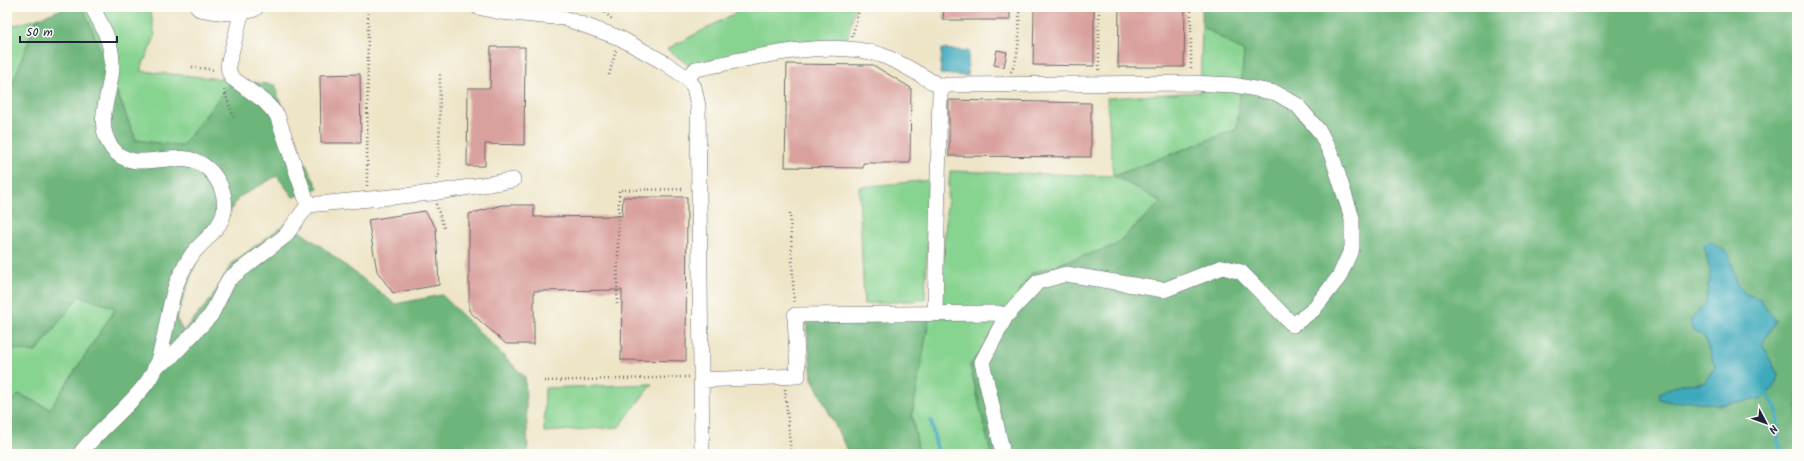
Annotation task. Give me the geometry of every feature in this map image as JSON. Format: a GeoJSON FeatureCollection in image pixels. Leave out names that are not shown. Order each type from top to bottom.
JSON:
{"type":"FeatureCollection","features":[{"type":"Feature","properties":{"kind":"street"},"geometry":{"type":"LineString","coordinates":[[80,454],[92,437],[132,399],[148,380],[155,367],[176,285],[192,254],[215,228],[224,214],[224,199],[219,181],[203,164],[187,158],[170,157],[138,161],[125,157],[112,149],[103,133],[102,121],[112,64],[108,36],[92,7]]}},
{"type":"Feature","properties":{"kind":"street"},"geometry":{"type":"LineString","coordinates":[[200,7],[224,11],[248,9],[228,65],[225,78],[232,78],[264,101],[277,115],[308,205]]}},
{"type":"Feature","properties":{"kind":"street"},"geometry":{"type":"LineString","coordinates":[[478,7],[500,12],[564,18],[620,38],[665,63],[687,78],[694,87],[698,106],[700,188],[702,454]]}},
{"type":"Feature","properties":{"kind":"street"},"geometry":{"type":"LineString","coordinates":[[687,78],[696,69],[803,49],[851,49],[879,55],[892,60],[943,88]]}},
{"type":"Feature","properties":{"kind":"street"},"geometry":{"type":"LineString","coordinates":[[934,313],[940,94],[943,88],[947,85],[1003,86],[1192,83],[1234,85],[1276,93],[1298,105],[1320,132],[1332,156],[1352,218],[1352,248],[1339,277],[1318,304],[1293,325],[1240,272],[1223,267],[1164,290],[1066,274],[1038,282],[1006,316],[982,362],[1003,454]]}},
{"type":"Feature","properties":{"kind":"street"},"geometry":{"type":"LineString","coordinates":[[155,367],[170,358],[211,314],[229,280],[285,236],[308,205],[432,193],[513,180]]}},
{"type":"Feature","properties":{"kind":"street"},"geometry":{"type":"LineString","coordinates":[[701,380],[798,376],[795,315],[998,313],[1006,316]]}},
{"type":"Feature","properties":{"kind":"path"},"geometry":{"type":"LineString","coordinates":[[367,200],[368,7]]}},
{"type":"Feature","properties":{"kind":"path"},"geometry":{"type":"LineString","coordinates":[[851,49],[852,34],[860,7]]}},
{"type":"Feature","properties":{"kind":"path"},"geometry":{"type":"LineString","coordinates":[[1003,86],[1014,66],[1020,25],[1019,7]]}},
{"type":"Feature","properties":{"kind":"path"},"geometry":{"type":"LineString","coordinates":[[1099,7],[1099,85]]}},
{"type":"Feature","properties":{"kind":"path"},"geometry":{"type":"LineString","coordinates":[[1191,7],[1192,83]]}},
{"type":"Feature","properties":{"kind":"path"},"geometry":{"type":"LineString","coordinates":[[609,74],[620,38]]}},
{"type":"Feature","properties":{"kind":"path"},"geometry":{"type":"LineString","coordinates":[[192,67],[225,78],[234,118]]}},
{"type":"Feature","properties":{"kind":"path"},"geometry":{"type":"LineString","coordinates":[[440,72],[439,174],[432,193],[444,228]]}},
{"type":"Feature","properties":{"kind":"path"},"geometry":{"type":"LineString","coordinates":[[617,304],[619,190],[700,188]]}},
{"type":"Feature","properties":{"kind":"path"},"geometry":{"type":"LineString","coordinates":[[790,213],[795,315]]}},
{"type":"Feature","properties":{"kind":"path"},"geometry":{"type":"LineString","coordinates":[[544,381],[692,377],[701,380]]}},
{"type":"Feature","properties":{"kind":"path"},"geometry":{"type":"LineString","coordinates":[[783,377],[791,454]]}},
{"type":"Feature","properties":{"kind":"green space"},"geometry":{"type":"Polygon","coordinates":[[[67,7],[83,7],[136,140],[182,146],[233,80],[275,85],[289,132],[318,188],[293,197],[277,176],[239,197],[196,262],[176,318],[183,331],[212,298],[232,263],[287,223],[318,244],[395,304],[442,295],[525,377],[528,454],[7,454],[7,406],[19,394],[50,409],[116,308],[79,296],[36,352],[14,349],[7,343],[7,98],[37,19],[67,7]]]}},
{"type":"Feature","properties":{"kind":"green space"},"geometry":{"type":"Polygon","coordinates":[[[83,7],[150,7],[155,37],[140,71],[233,80],[182,147],[136,140],[83,7]]]}},
{"type":"Feature","properties":{"kind":"green space"},"geometry":{"type":"Polygon","coordinates":[[[747,7],[855,7],[846,44],[808,41],[691,67],[667,49],[747,7]]]}},
{"type":"Feature","properties":{"kind":"green space"},"geometry":{"type":"Polygon","coordinates":[[[1202,7],[1797,7],[1797,454],[991,454],[970,366],[1032,273],[1114,246],[1162,202],[1114,176],[1237,129],[1244,52],[1202,26],[1202,7]],[[1704,245],[1710,273],[1706,303],[1691,319],[1704,337],[1715,367],[1704,383],[1681,384],[1691,401],[1716,405],[1760,399],[1774,388],[1778,375],[1762,344],[1761,299],[1744,293],[1736,280],[1729,254],[1704,245]]]}},
{"type":"Feature","properties":{"kind":"green space"},"geometry":{"type":"Polygon","coordinates":[[[37,19],[7,98],[7,27],[37,19]]]}},
{"type":"Feature","properties":{"kind":"green space"},"geometry":{"type":"Polygon","coordinates":[[[1202,26],[1244,52],[1237,129],[1114,176],[1162,201],[1114,246],[1032,273],[970,366],[991,454],[919,454],[912,416],[929,319],[939,307],[950,171],[1113,176],[1107,98],[1200,92],[1202,26]]]}},
{"type":"Feature","properties":{"kind":"green space"},"geometry":{"type":"Polygon","coordinates":[[[930,180],[925,300],[864,304],[859,187],[930,180]]]}},
{"type":"Feature","properties":{"kind":"green space"},"geometry":{"type":"Polygon","coordinates":[[[79,295],[116,308],[50,409],[19,394],[7,406],[7,343],[14,349],[36,352],[79,295]]]}},
{"type":"Feature","properties":{"kind":"green space"},"geometry":{"type":"Polygon","coordinates":[[[929,319],[912,416],[919,454],[849,454],[812,378],[806,320],[929,319]]]}},
{"type":"Feature","properties":{"kind":"green space"},"geometry":{"type":"Polygon","coordinates":[[[652,384],[619,427],[544,432],[545,388],[652,384]]]}},
{"type":"Feature","properties":{"kind":"water"},"geometry":{"type":"Polygon","coordinates":[[[942,49],[969,51],[967,76],[940,74],[942,49]]]}},
{"type":"Feature","properties":{"kind":"water"},"geometry":{"type":"Polygon","coordinates":[[[1710,241],[1729,254],[1736,280],[1744,293],[1760,299],[1776,321],[1762,344],[1778,375],[1774,388],[1760,399],[1716,405],[1691,401],[1674,403],[1660,399],[1659,393],[1681,384],[1704,383],[1715,367],[1704,337],[1691,328],[1691,319],[1706,303],[1710,273],[1704,244],[1710,241]]]}},
{"type":"Feature","properties":{"kind":"building"},"geometry":{"type":"Polygon","coordinates":[[[944,7],[1010,7],[1010,20],[943,20],[944,7]]]}},
{"type":"Feature","properties":{"kind":"building"},"geometry":{"type":"Polygon","coordinates":[[[1034,7],[1094,7],[1094,66],[1033,65],[1034,7]]]}},
{"type":"Feature","properties":{"kind":"building"},"geometry":{"type":"Polygon","coordinates":[[[1119,7],[1185,7],[1184,67],[1118,67],[1119,7]]]}},
{"type":"Feature","properties":{"kind":"building"},"geometry":{"type":"Polygon","coordinates":[[[491,47],[525,47],[524,145],[485,144],[485,166],[467,166],[468,88],[490,88],[491,47]]]}},
{"type":"Feature","properties":{"kind":"building"},"geometry":{"type":"Polygon","coordinates":[[[997,50],[1007,52],[1004,67],[994,65],[997,50]]]}},
{"type":"Feature","properties":{"kind":"building"},"geometry":{"type":"Polygon","coordinates":[[[787,64],[873,65],[911,88],[910,163],[863,163],[863,168],[785,167],[787,64]]]}},
{"type":"Feature","properties":{"kind":"building"},"geometry":{"type":"Polygon","coordinates":[[[360,74],[361,143],[321,143],[320,75],[360,74]]]}},
{"type":"Feature","properties":{"kind":"building"},"geometry":{"type":"Polygon","coordinates":[[[949,100],[1091,103],[1091,157],[949,156],[949,100]]]}},
{"type":"Feature","properties":{"kind":"building"},"geometry":{"type":"Polygon","coordinates":[[[623,197],[687,197],[686,361],[621,360],[622,290],[534,291],[534,344],[506,344],[469,311],[469,214],[502,205],[534,205],[534,217],[622,216],[623,197]]]}},
{"type":"Feature","properties":{"kind":"building"},"geometry":{"type":"Polygon","coordinates":[[[425,211],[436,228],[439,285],[393,293],[377,271],[368,220],[425,211]]]}},
{"type":"Feature","properties":{"kind":"waterway"},"geometry":{"type":"LineString","coordinates":[[1767,394],[1777,409],[1778,441],[1782,454]]}},
{"type":"Feature","properties":{"kind":"waterway"},"geometry":{"type":"LineString","coordinates":[[931,421],[938,454]]}}]}
